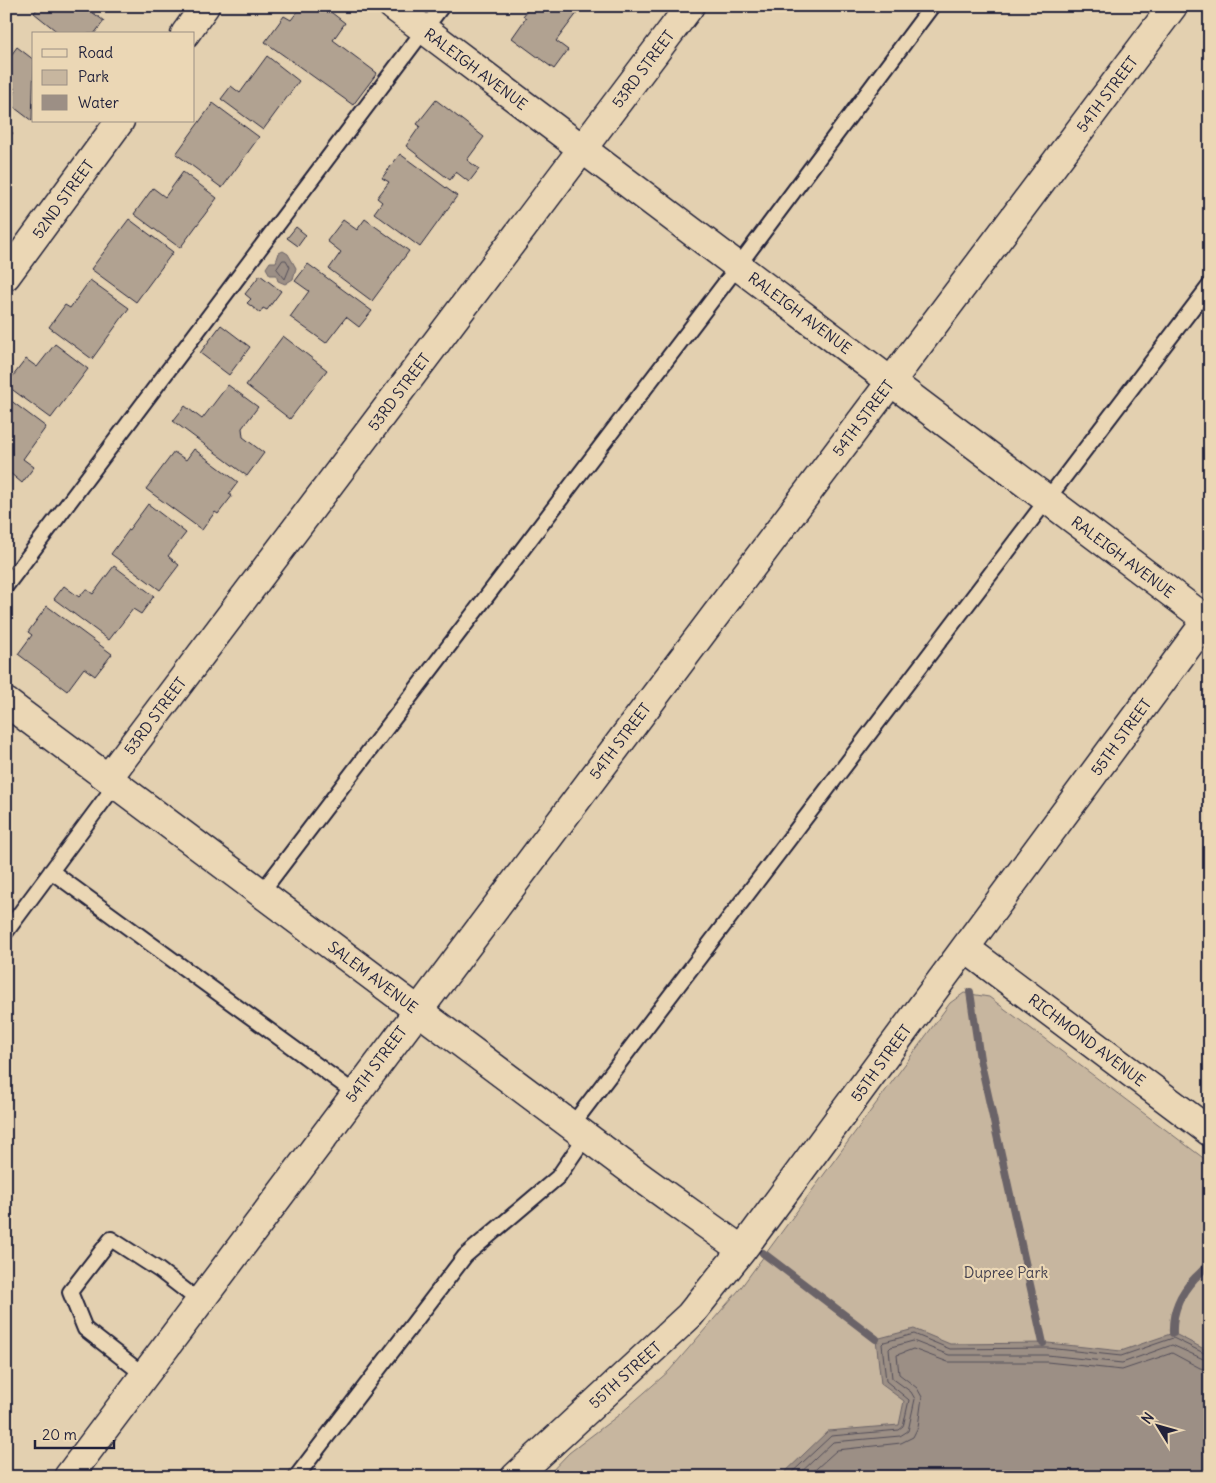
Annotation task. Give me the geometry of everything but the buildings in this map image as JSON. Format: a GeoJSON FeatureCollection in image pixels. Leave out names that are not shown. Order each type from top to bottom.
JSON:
{"type":"FeatureCollection","features":[{"type":"Feature","properties":{"kind":"street"},"geometry":{"type":"LineString","coordinates":[[186,32],[205,6]]}},
{"type":"Feature","properties":{"kind":"street","name":"RALEIGH AVENUE"},"geometry":{"type":"LineString","coordinates":[[393,6],[1048,500],[1208,618]]}},
{"type":"Feature","properties":{"kind":"street","name":"53RD STREET"},"geometry":{"type":"LineString","coordinates":[[112,781],[690,6]]}},
{"type":"Feature","properties":{"kind":"street","name":"54TH STREET"},"geometry":{"type":"LineString","coordinates":[[68,1477],[1173,6]]}},
{"type":"Feature","properties":{"kind":"street","name":"52ND STREET"},"geometry":{"type":"LineString","coordinates":[[6,276],[119,122]]}},
{"type":"Feature","properties":{"kind":"street","name":"55TH STREET"},"geometry":{"type":"LineString","coordinates":[[515,1477],[690,1315],[742,1250],[1208,618]]}},
{"type":"Feature","properties":{"kind":"street","name":"SALEM AVENUE"},"geometry":{"type":"LineString","coordinates":[[6,702],[579,1131],[742,1250]]}},
{"type":"Feature","properties":{"kind":"street","name":"RICHMOND AVENUE"},"geometry":{"type":"LineString","coordinates":[[965,948],[1210,1132]]}},
{"type":"Feature","properties":{"kind":"lane"},"geometry":{"type":"LineString","coordinates":[[6,586],[442,6]]}},
{"type":"Feature","properties":{"kind":"lane"},"geometry":{"type":"LineString","coordinates":[[261,893],[738,266],[932,6]]}},
{"type":"Feature","properties":{"kind":"lane"},"geometry":{"type":"LineString","coordinates":[[296,1477],[465,1256],[558,1177],[579,1131],[1210,285]]}},
{"type":"Feature","properties":{"kind":"lane"},"geometry":{"type":"LineString","coordinates":[[6,932],[51,871],[112,781]]}},
{"type":"Feature","properties":{"kind":"lane"},"geometry":{"type":"LineString","coordinates":[[51,871],[355,1093]]}},
{"type":"Feature","properties":{"kind":"lane"},"geometry":{"type":"LineString","coordinates":[[144,1375],[84,1329],[70,1292],[112,1239],[159,1270],[199,1301]]}},
{"type":"Feature","properties":{"kind":"green space","name":"Dupree Park"},"geometry":{"type":"Polygon","coordinates":[[[964,993],[989,997],[1210,1163],[1210,1477],[546,1477],[569,1453],[620,1414],[669,1371],[739,1290],[950,1003],[964,993]]]}},
{"type":"Feature","properties":{"kind":"water"},"geometry":{"type":"Polygon","coordinates":[[[283,251],[288,254],[296,268],[293,279],[285,284],[278,281],[276,275],[270,275],[266,268],[270,262],[276,262],[279,253],[283,251]]]}},
{"type":"Feature","properties":{"kind":"water"},"geometry":{"type":"Polygon","coordinates":[[[914,1329],[950,1344],[1048,1343],[1121,1351],[1173,1333],[1210,1352],[1210,1477],[780,1477],[828,1431],[899,1425],[904,1401],[881,1384],[876,1339],[914,1329]]]}},
{"type":"Feature","properties":{"kind":"waterway"},"geometry":{"type":"LineString","coordinates":[[970,992],[980,1059],[1043,1343]]}},
{"type":"Feature","properties":{"kind":"waterway"},"geometry":{"type":"LineString","coordinates":[[763,1253],[876,1339]]}},
{"type":"Feature","properties":{"kind":"waterway"},"geometry":{"type":"LineString","coordinates":[[1173,1333],[1174,1318],[1181,1297],[1206,1266],[1210,1257]]}}]}
